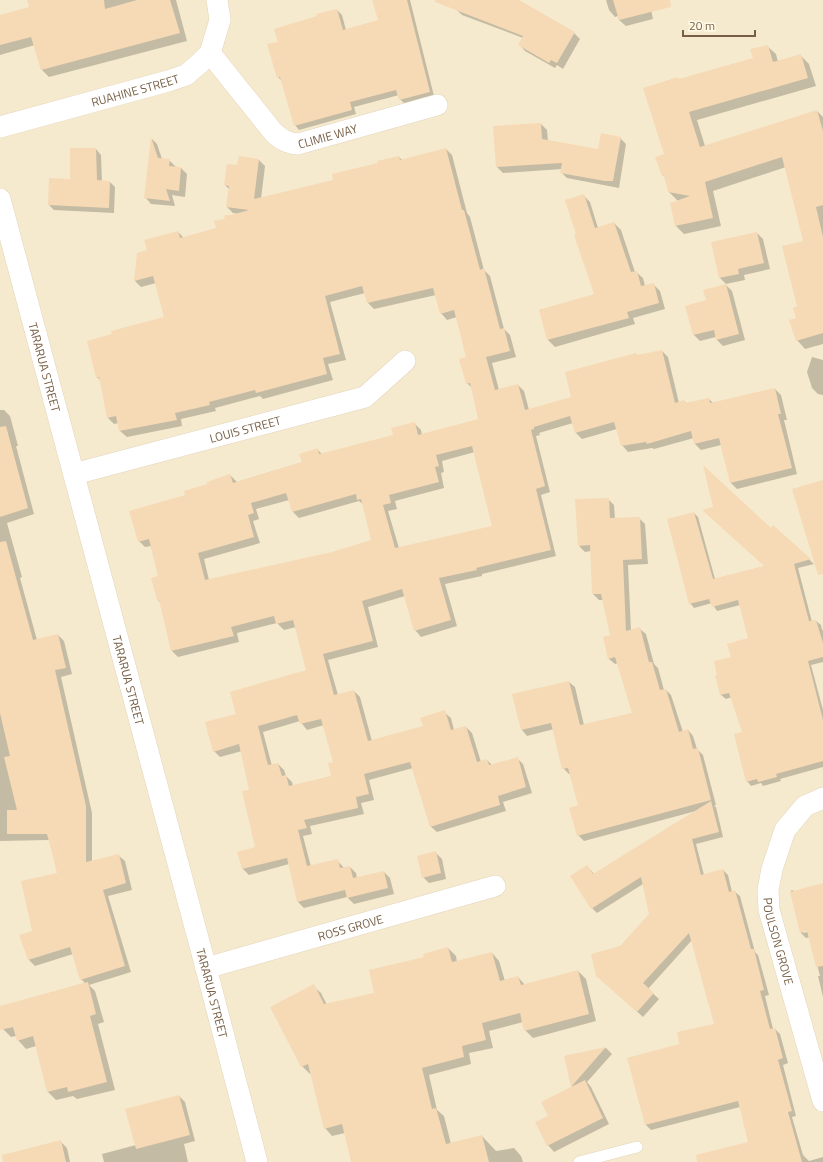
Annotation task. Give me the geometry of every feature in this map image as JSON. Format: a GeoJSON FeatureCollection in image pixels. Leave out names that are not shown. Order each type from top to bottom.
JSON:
{"type":"FeatureCollection","features":[{"type":"Feature","properties":{"kind":"street","name":"RUAHINE STREET"},"geometry":{"type":"LineString","coordinates":[[0,127],[186,75],[210,52],[220,20],[217,0]]}},
{"type":"Feature","properties":{"kind":"street","name":"CLIMIE WAY"},"geometry":{"type":"LineString","coordinates":[[210,52],[274,133],[282,140],[290,144],[298,144],[437,105]]}},
{"type":"Feature","properties":{"kind":"street","name":"TARARUA STREET"},"geometry":{"type":"LineString","coordinates":[[0,199],[257,1162]]}},
{"type":"Feature","properties":{"kind":"street","name":"LOUIS STREET"},"geometry":{"type":"LineString","coordinates":[[74,474],[365,397],[405,361]]}},
{"type":"Feature","properties":{"kind":"street","name":"POULSON GROVE"},"geometry":{"type":"LineString","coordinates":[[823,798],[805,806],[784,830],[772,869],[768,890],[769,910],[823,1101]]}},
{"type":"Feature","properties":{"kind":"street","name":"ROSS GROVE"},"geometry":{"type":"LineString","coordinates":[[206,968],[495,886]]}},
{"type":"Feature","properties":{"kind":"lane"},"geometry":{"type":"LineString","coordinates":[[579,1162],[637,1147]]}},
{"type":"Feature","properties":{"kind":"shaded area"},"geometry":{"type":"Polygon","coordinates":[[[0,0],[823,0],[823,1162],[0,1162],[0,0]]]}},
{"type":"Feature","properties":{"kind":"building"},"geometry":{"type":"Polygon","coordinates":[[[27,0],[104,0],[105,9],[137,0],[170,0],[180,33],[41,70],[31,37],[0,45],[0,15],[29,7],[27,0]]]}},
{"type":"Feature","properties":{"kind":"building"},"geometry":{"type":"Polygon","coordinates":[[[372,0],[407,0],[430,92],[399,100],[396,90],[350,102],[352,110],[294,126],[280,77],[277,78],[267,44],[278,42],[274,29],[317,16],[316,14],[337,9],[343,30],[378,20],[372,0]]]}},
{"type":"Feature","properties":{"kind":"building"},"geometry":{"type":"Polygon","coordinates":[[[435,0],[519,0],[575,32],[557,63],[551,60],[549,63],[518,45],[523,36],[435,2],[435,0]]]}},
{"type":"Feature","properties":{"kind":"building"},"geometry":{"type":"Polygon","coordinates":[[[613,0],[670,0],[671,7],[619,20],[613,0]]]}},
{"type":"Feature","properties":{"kind":"building"},"geometry":{"type":"Polygon","coordinates":[[[768,45],[773,62],[801,54],[808,78],[689,112],[700,147],[817,110],[823,131],[823,205],[816,207],[823,237],[823,333],[796,341],[789,320],[796,318],[793,308],[797,306],[782,246],[803,241],[782,157],[705,182],[713,218],[675,226],[670,203],[690,196],[668,192],[664,175],[662,176],[655,157],[664,154],[643,88],[678,77],[679,79],[753,58],[750,49],[768,45]]]}},
{"type":"Feature","properties":{"kind":"building"},"geometry":{"type":"Polygon","coordinates":[[[541,123],[542,139],[598,149],[601,133],[621,137],[613,181],[560,173],[562,163],[496,167],[493,126],[541,123]]]}},
{"type":"Feature","properties":{"kind":"building"},"geometry":{"type":"Polygon","coordinates":[[[151,137],[158,158],[170,159],[169,166],[181,167],[179,191],[166,189],[170,201],[144,198],[151,137]]]}},
{"type":"Feature","properties":{"kind":"building"},"geometry":{"type":"Polygon","coordinates":[[[70,148],[96,148],[97,180],[110,181],[109,208],[48,205],[49,178],[70,179],[70,148]]]}},
{"type":"Feature","properties":{"kind":"building"},"geometry":{"type":"Polygon","coordinates":[[[446,148],[462,210],[464,210],[480,270],[484,268],[500,329],[504,328],[510,351],[486,357],[495,390],[518,384],[525,410],[571,397],[565,372],[636,353],[637,355],[662,350],[675,403],[684,400],[685,403],[709,398],[710,403],[775,388],[781,414],[778,414],[792,468],[730,483],[719,438],[694,444],[691,431],[647,444],[646,442],[621,446],[614,422],[575,433],[570,416],[534,427],[534,429],[531,430],[545,486],[536,489],[551,550],[476,568],[477,570],[439,578],[451,620],[414,631],[402,589],[362,601],[373,641],[323,654],[334,695],[354,690],[368,741],[423,726],[420,718],[445,710],[451,730],[466,726],[477,762],[487,759],[489,765],[518,757],[526,787],[498,796],[500,805],[430,827],[410,762],[364,774],[369,794],[356,797],[358,808],[304,820],[307,828],[298,830],[307,866],[338,859],[340,868],[350,866],[353,878],[384,871],[388,888],[347,898],[345,890],[297,902],[287,858],[242,869],[237,852],[255,847],[242,791],[249,790],[239,744],[213,752],[205,722],[236,714],[230,692],[306,670],[293,620],[276,624],[274,616],[231,627],[234,636],[171,651],[159,600],[157,600],[151,578],[158,576],[149,539],[138,542],[129,511],[185,495],[184,491],[207,484],[207,482],[230,474],[233,483],[302,462],[299,454],[318,448],[319,454],[393,435],[391,428],[415,422],[418,435],[478,419],[470,383],[466,384],[459,359],[466,357],[454,310],[440,314],[433,288],[367,303],[362,286],[325,296],[340,354],[323,358],[327,374],[256,393],[255,390],[209,402],[210,405],[175,413],[177,420],[119,431],[116,416],[107,418],[99,377],[96,378],[87,341],[112,334],[111,331],[164,317],[153,276],[134,281],[137,253],[147,250],[144,240],[178,231],[180,238],[216,228],[214,221],[224,219],[225,215],[231,215],[249,210],[226,207],[229,186],[224,185],[227,164],[237,165],[239,156],[259,159],[254,199],[333,180],[332,174],[378,163],[377,161],[399,156],[400,160],[446,148]],[[472,446],[436,455],[439,466],[435,467],[439,482],[389,495],[391,503],[383,505],[395,548],[492,526],[472,446]],[[286,493],[251,503],[254,513],[248,515],[254,537],[198,553],[205,580],[332,552],[371,540],[361,499],[357,500],[356,494],[292,512],[286,493]],[[297,715],[258,726],[268,765],[278,763],[282,776],[286,775],[289,786],[331,776],[328,763],[333,762],[321,719],[300,724],[297,715]]]}},
{"type":"Feature","properties":{"kind":"building"},"geometry":{"type":"Polygon","coordinates":[[[584,194],[595,228],[614,222],[631,272],[637,271],[641,286],[654,283],[659,303],[627,312],[629,318],[547,340],[539,310],[594,294],[574,235],[576,234],[565,200],[584,194]]]}},
{"type":"Feature","properties":{"kind":"building"},"geometry":{"type":"Polygon","coordinates":[[[757,232],[764,263],[738,269],[739,274],[719,278],[711,242],[757,232]]]}},
{"type":"Feature","properties":{"kind":"building"},"geometry":{"type":"Polygon","coordinates":[[[726,284],[739,334],[716,340],[714,330],[693,335],[685,306],[706,300],[703,290],[726,284]]]}},
{"type":"Feature","properties":{"kind":"building"},"geometry":{"type":"Polygon","coordinates":[[[6,426],[28,508],[0,517],[0,427],[6,426]]]}},
{"type":"Feature","properties":{"kind":"building"},"geometry":{"type":"Polygon","coordinates":[[[703,465],[771,528],[773,525],[811,559],[794,564],[809,621],[816,620],[823,643],[823,657],[808,661],[823,720],[823,761],[776,774],[777,777],[758,782],[757,779],[746,782],[734,734],[742,732],[729,693],[720,695],[715,676],[717,675],[714,661],[731,657],[727,644],[748,638],[738,600],[712,607],[709,599],[689,604],[667,519],[694,512],[713,579],[764,566],[702,510],[713,507],[703,465]]]}},
{"type":"Feature","properties":{"kind":"building"},"geometry":{"type":"Polygon","coordinates":[[[823,480],[823,574],[818,575],[792,489],[823,480]]]}},
{"type":"Feature","properties":{"kind":"building"},"geometry":{"type":"Polygon","coordinates":[[[609,498],[610,518],[640,517],[642,559],[623,560],[626,631],[640,627],[649,662],[652,662],[660,690],[666,689],[679,732],[688,729],[693,749],[698,748],[711,800],[577,836],[569,808],[578,805],[568,768],[562,769],[551,723],[521,730],[512,694],[569,681],[580,725],[632,713],[615,657],[608,659],[603,637],[610,635],[601,594],[592,594],[590,545],[578,546],[575,499],[609,498]]]}},
{"type":"Feature","properties":{"kind":"building"},"geometry":{"type":"Polygon","coordinates":[[[6,541],[33,640],[58,634],[66,668],[55,670],[86,806],[86,862],[119,854],[126,883],[103,890],[125,966],[80,980],[70,947],[28,960],[19,935],[32,931],[21,881],[57,873],[47,834],[7,834],[7,810],[17,810],[4,757],[10,756],[0,713],[0,542],[6,541]]]}},
{"type":"Feature","properties":{"kind":"building"},"geometry":{"type":"Polygon","coordinates":[[[711,801],[719,832],[692,839],[701,875],[723,869],[729,892],[735,890],[751,949],[754,949],[764,990],[760,991],[770,1029],[775,1028],[783,1058],[778,1060],[792,1111],[788,1112],[802,1162],[697,1162],[696,1155],[748,1142],[738,1101],[645,1125],[627,1058],[679,1044],[677,1032],[714,1024],[689,933],[643,983],[654,993],[637,1012],[596,976],[591,954],[620,946],[649,914],[641,877],[591,909],[570,876],[587,865],[593,874],[711,801]]]}},
{"type":"Feature","properties":{"kind":"building"},"geometry":{"type":"Polygon","coordinates":[[[436,851],[441,873],[422,878],[417,856],[436,851]]]}},
{"type":"Feature","properties":{"kind":"building"},"geometry":{"type":"Polygon","coordinates":[[[823,883],[823,966],[816,967],[807,931],[800,933],[790,892],[823,883]]]}},
{"type":"Feature","properties":{"kind":"building"},"geometry":{"type":"Polygon","coordinates":[[[448,947],[452,962],[492,952],[500,981],[518,976],[521,985],[578,970],[589,1014],[524,1031],[520,1013],[482,1023],[486,1040],[462,1046],[464,1057],[422,1068],[432,1109],[436,1108],[446,1144],[482,1135],[489,1162],[351,1162],[342,1124],[324,1129],[308,1064],[301,1067],[270,1007],[314,984],[324,1004],[374,993],[369,970],[424,957],[423,954],[448,947]]]}},
{"type":"Feature","properties":{"kind":"building"},"geometry":{"type":"Polygon","coordinates":[[[88,982],[96,1014],[90,1016],[107,1082],[68,1092],[67,1087],[47,1092],[33,1036],[17,1041],[13,1027],[0,1030],[0,1006],[88,982]]]}},
{"type":"Feature","properties":{"kind":"building"},"geometry":{"type":"Polygon","coordinates":[[[606,1047],[571,1087],[564,1056],[606,1047]]]}},
{"type":"Feature","properties":{"kind":"building"},"geometry":{"type":"Polygon","coordinates":[[[585,1080],[603,1118],[547,1146],[535,1122],[548,1116],[541,1102],[585,1080]]]}},
{"type":"Feature","properties":{"kind":"building"},"geometry":{"type":"Polygon","coordinates":[[[179,1095],[190,1135],[136,1149],[125,1109],[179,1095]]]}},
{"type":"Feature","properties":{"kind":"building"},"geometry":{"type":"Polygon","coordinates":[[[61,1140],[66,1162],[3,1162],[2,1155],[61,1140]]]}}]}
